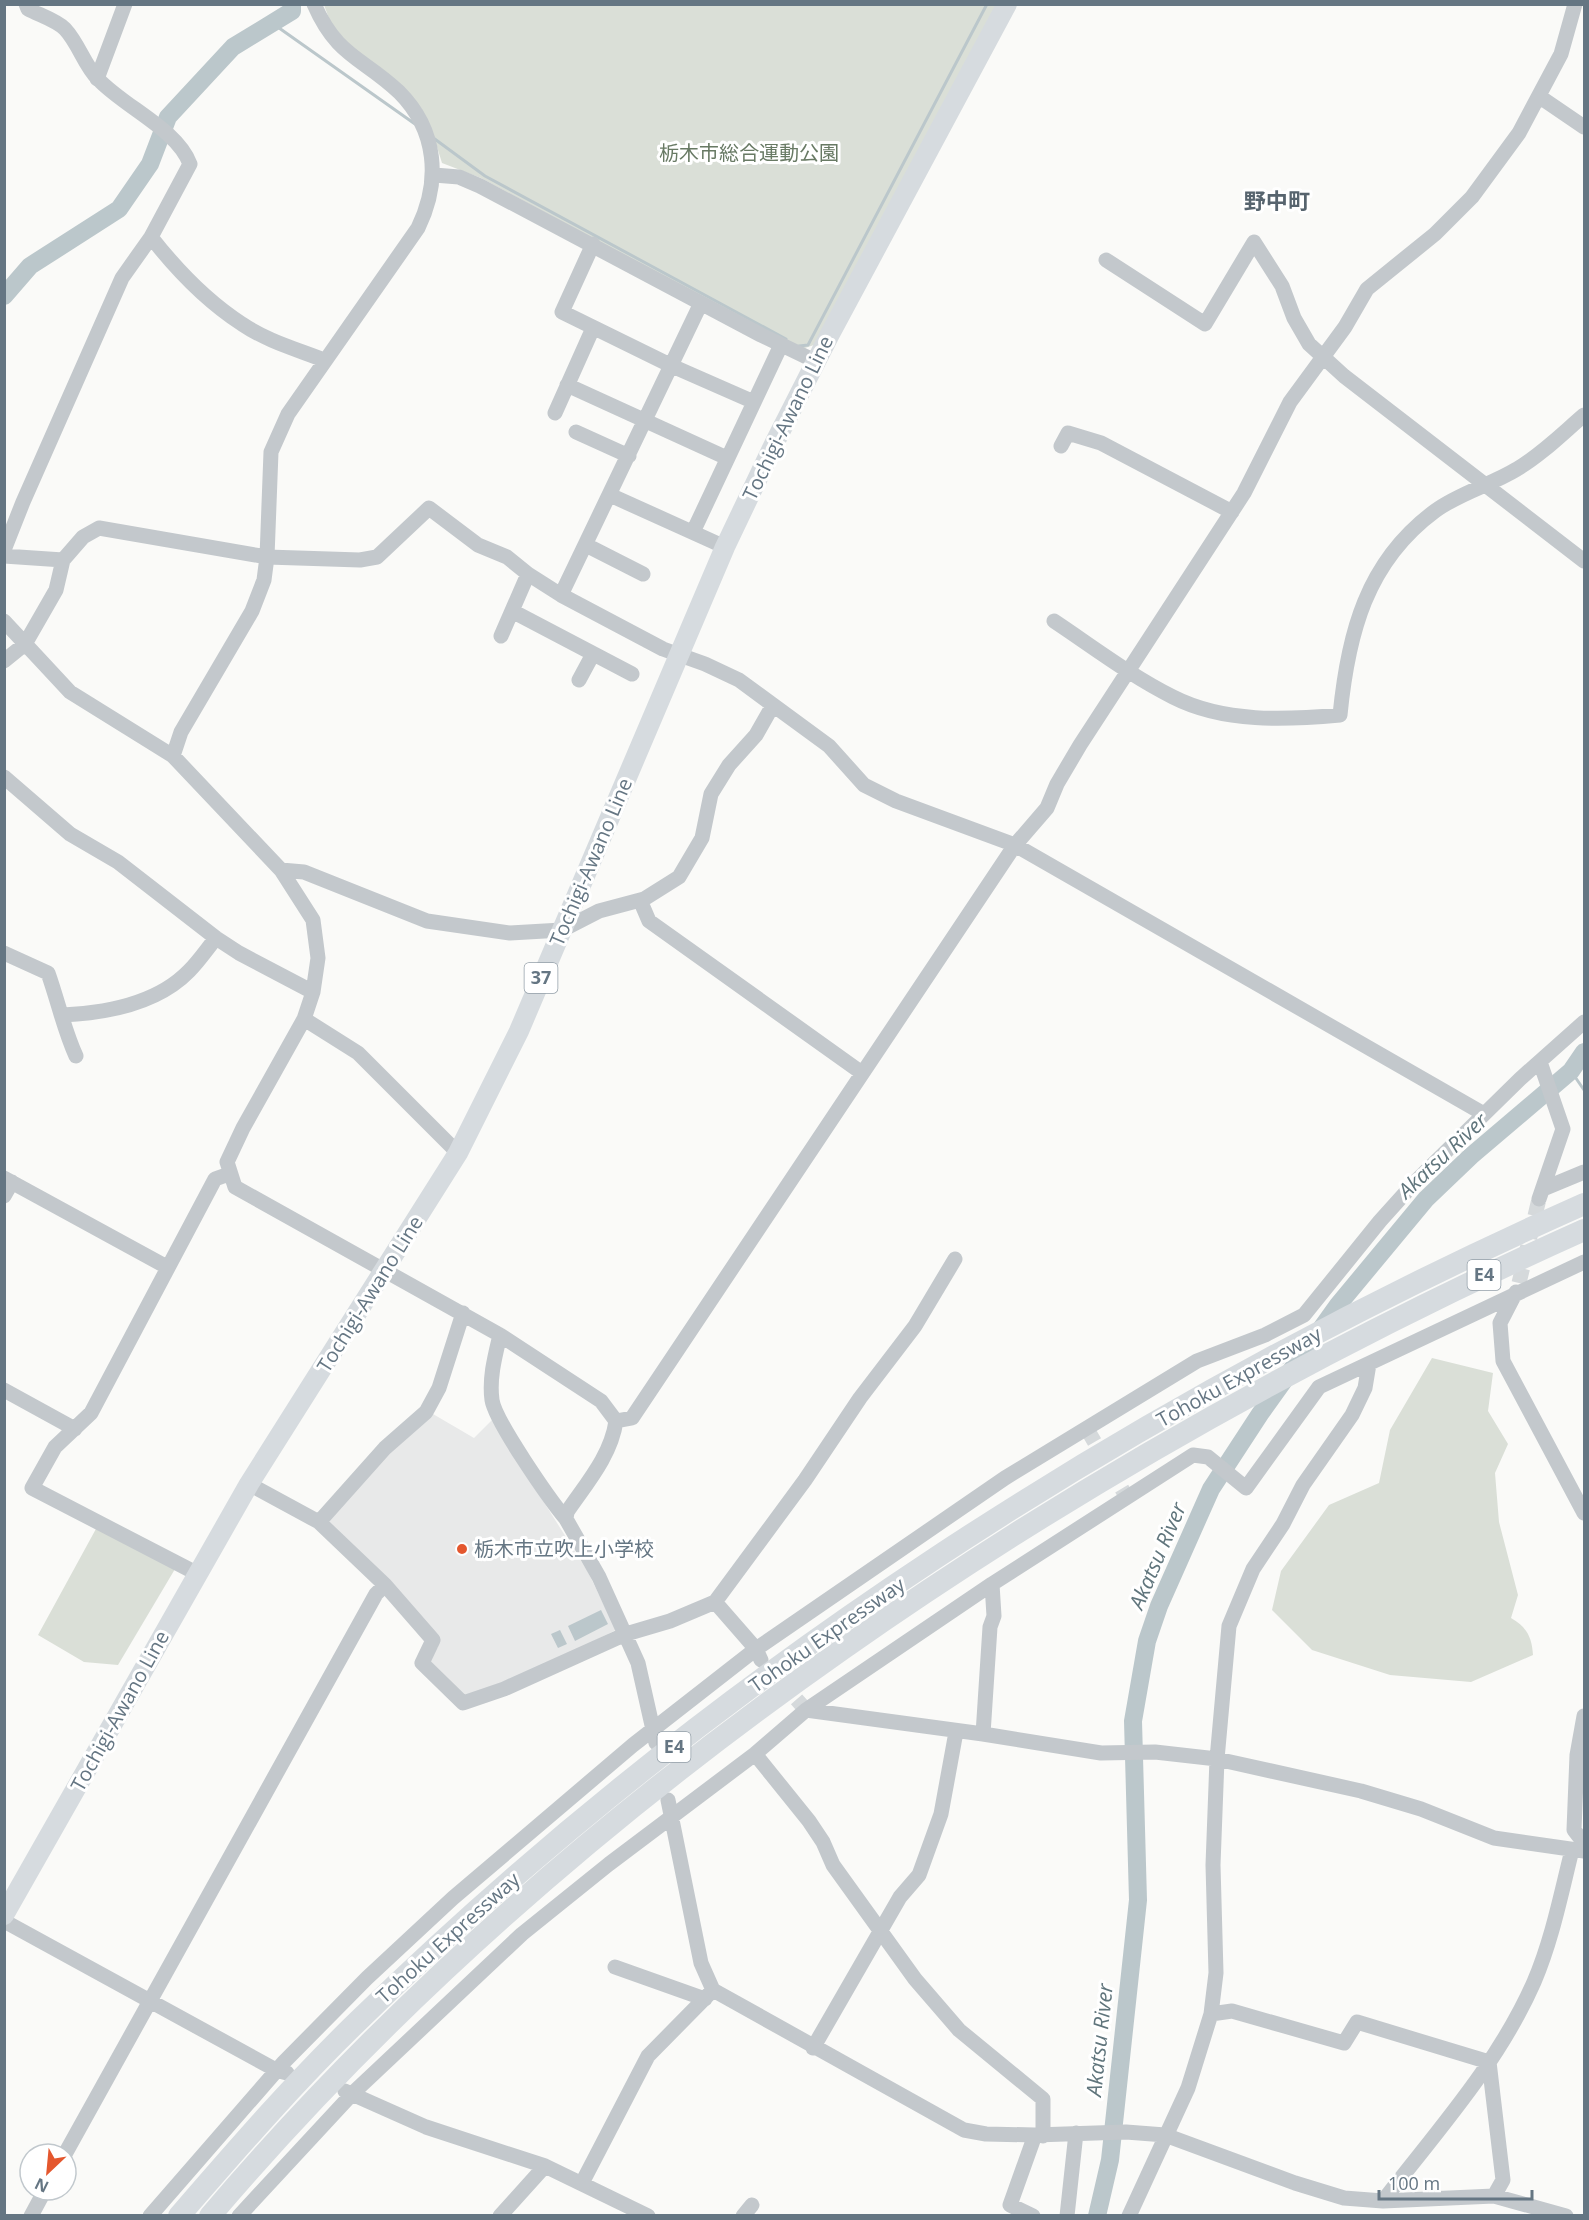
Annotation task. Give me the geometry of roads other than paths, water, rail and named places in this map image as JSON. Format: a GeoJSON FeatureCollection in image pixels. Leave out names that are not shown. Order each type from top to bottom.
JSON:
{"type":"FeatureCollection","features":[{"type":"Feature","properties":{"kind":"highway","name":"Tohoku Expressway"},"geometry":{"type":"LineString","coordinates":[[179,2216],[257,2126],[384,1996],[558,1839],[644,1770],[835,1628],[954,1546],[1107,1450],[1244,1373],[1415,1283],[1584,1204]]}},
{"type":"Feature","properties":{"kind":"highway","name":"Tohoku Expressway"},"geometry":{"type":"LineString","coordinates":[[210,2216],[314,2099],[415,1999],[574,1857],[767,1705],[960,1571],[1086,1491],[1209,1419],[1385,1324],[1584,1230]]}},
{"type":"Feature","properties":{"kind":"main road","name":"Tochigi-Awano Line"},"geometry":{"type":"LineString","coordinates":[[4,1915],[249,1484],[458,1153],[496,1081],[725,547],[815,361],[1007,4]]}},
{"type":"Feature","properties":{"kind":"street"},"geometry":{"type":"LineString","coordinates":[[4,550],[122,278],[151,237],[190,164],[186,152],[172,139],[97,78],[80,48],[63,27],[28,9],[26,4]]}},
{"type":"Feature","properties":{"kind":"street"},"geometry":{"type":"LineString","coordinates":[[97,78],[125,4]]}},
{"type":"Feature","properties":{"kind":"street"},"geometry":{"type":"LineString","coordinates":[[173,756],[181,732],[252,611],[264,580],[271,452],[288,414],[418,228],[432,193],[434,175],[430,149],[423,127],[399,92],[338,45],[322,22],[314,4]]}},
{"type":"Feature","properties":{"kind":"street"},"geometry":{"type":"LineString","coordinates":[[616,1421],[632,1418],[1015,846],[1047,808],[1057,784],[1127,671],[1232,512],[1290,402],[1325,358],[1367,289],[1435,234],[1472,197],[1506,152],[1540,97],[1561,54],[1575,4]]}},
{"type":"Feature","properties":{"kind":"street"},"geometry":{"type":"LineString","coordinates":[[1540,97],[1584,128]]}},
{"type":"Feature","properties":{"kind":"street"},"geometry":{"type":"LineString","coordinates":[[434,175],[459,177],[480,186],[815,361]]}},
{"type":"Feature","properties":{"kind":"street"},"geometry":{"type":"LineString","coordinates":[[151,237],[165,255],[213,302],[243,325],[268,339],[324,360]]}},
{"type":"Feature","properties":{"kind":"street"},"geometry":{"type":"LineString","coordinates":[[1106,260],[1204,324],[1254,242],[1282,286],[1294,318],[1309,344],[1344,376],[1584,561]]}},
{"type":"Feature","properties":{"kind":"street"},"geometry":{"type":"LineString","coordinates":[[593,244],[562,312],[672,366],[754,402]]}},
{"type":"Feature","properties":{"kind":"street"},"geometry":{"type":"LineString","coordinates":[[561,595],[701,303]]}},
{"type":"Feature","properties":{"kind":"street"},"geometry":{"type":"LineString","coordinates":[[555,413],[594,327]]}},
{"type":"Feature","properties":{"kind":"street"},"geometry":{"type":"LineString","coordinates":[[693,532],[781,345]]}},
{"type":"Feature","properties":{"kind":"street"},"geometry":{"type":"LineString","coordinates":[[567,385],[727,458]]}},
{"type":"Feature","properties":{"kind":"street"},"geometry":{"type":"LineString","coordinates":[[1054,621],[1127,671],[1175,699],[1220,712],[1286,720],[1340,715],[1344,672],[1354,628],[1369,590],[1384,565],[1413,531],[1436,510],[1518,469],[1584,415]]}},
{"type":"Feature","properties":{"kind":"street"},"geometry":{"type":"LineString","coordinates":[[576,432],[629,456]]}},
{"type":"Feature","properties":{"kind":"street"},"geometry":{"type":"LineString","coordinates":[[1061,446],[1068,433],[1101,443],[1232,512]]}},
{"type":"Feature","properties":{"kind":"street"},"geometry":{"type":"LineString","coordinates":[[610,495],[725,547]]}},
{"type":"Feature","properties":{"kind":"street"},"geometry":{"type":"LineString","coordinates":[[4,661],[25,644],[56,590],[63,560],[83,537],[99,528],[267,556],[360,560],[377,557],[429,508],[478,545],[507,557],[528,574],[561,595],[663,650],[739,680],[828,746],[864,785],[896,801],[1015,846],[1484,1114]]}},
{"type":"Feature","properties":{"kind":"street"},"geometry":{"type":"LineString","coordinates":[[586,545],[643,574]]}},
{"type":"Feature","properties":{"kind":"street"},"geometry":{"type":"LineString","coordinates":[[4,556],[63,560]]}},
{"type":"Feature","properties":{"kind":"street"},"geometry":{"type":"LineString","coordinates":[[501,636],[528,574]]}},
{"type":"Feature","properties":{"kind":"street"},"geometry":{"type":"LineString","coordinates":[[512,611],[632,674]]}},
{"type":"Feature","properties":{"kind":"street"},"geometry":{"type":"LineString","coordinates":[[4,621],[70,692],[173,756],[281,870],[313,920],[318,958],[313,992],[304,1019],[227,1162],[235,1187],[463,1313],[601,1401],[616,1421],[614,1436],[603,1460],[567,1512],[566,1519]]}},
{"type":"Feature","properties":{"kind":"street"},"geometry":{"type":"LineString","coordinates":[[579,680],[593,654]]}},
{"type":"Feature","properties":{"kind":"street"},"geometry":{"type":"LineString","coordinates":[[281,870],[304,872],[427,921],[510,933],[562,930],[599,911],[640,900],[664,889],[686,869],[702,838],[711,794],[729,765],[756,735],[773,705]]}},
{"type":"Feature","properties":{"kind":"street"},"geometry":{"type":"LineString","coordinates":[[4,777],[70,834],[118,862],[216,938],[239,953],[313,992]]}},
{"type":"Feature","properties":{"kind":"street"},"geometry":{"type":"LineString","coordinates":[[640,900],[649,921],[862,1073]]}},
{"type":"Feature","properties":{"kind":"street"},"geometry":{"type":"LineString","coordinates":[[63,1015],[105,1011],[151,996],[189,972],[216,938]]}},
{"type":"Feature","properties":{"kind":"street"},"geometry":{"type":"LineString","coordinates":[[5,955],[48,973],[63,1015],[66,1035],[76,1056]]}},
{"type":"Feature","properties":{"kind":"street"},"geometry":{"type":"LineString","coordinates":[[304,1019],[358,1053],[458,1153]]}},
{"type":"Feature","properties":{"kind":"street"},"geometry":{"type":"LineString","coordinates":[[150,2216],[367,1978],[453,1899],[654,1736],[759,1655],[1005,1478],[1197,1361],[1265,1335],[1304,1315],[1387,1213],[1484,1114],[1584,1022]]}},
{"type":"Feature","properties":{"kind":"street"},"geometry":{"type":"LineString","coordinates":[[1540,1062],[1563,1129],[1541,1194],[1584,1172]]}},
{"type":"Feature","properties":{"kind":"street"},"geometry":{"type":"LineString","coordinates":[[198,1574],[32,1488],[55,1447],[91,1413],[166,1267],[215,1179],[229,1174]]}},
{"type":"Feature","properties":{"kind":"street"},"geometry":{"type":"LineString","coordinates":[[7,1186],[166,1267]]}},
{"type":"Feature","properties":{"kind":"street"},"geometry":{"type":"LineString","coordinates":[[249,1484],[319,1522],[385,1586],[433,1640],[422,1663],[463,1703],[504,1689],[626,1634],[670,1621],[715,1602],[806,1480],[860,1398],[915,1326],[955,1259]]}},
{"type":"Feature","properties":{"kind":"street"},"geometry":{"type":"LineString","coordinates":[[239,2216],[348,2092],[522,1934],[627,1850],[673,1818],[755,1754],[806,1710],[992,1584],[1193,1455],[1208,1457],[1246,1488],[1319,1387],[1517,1288],[1584,1262]]}},
{"type":"Feature","properties":{"kind":"street"},"geometry":{"type":"LineString","coordinates":[[1517,1288],[1500,1323],[1503,1361],[1584,1514]]}},
{"type":"Feature","properties":{"kind":"street"},"geometry":{"type":"LineString","coordinates":[[319,1522],[384,1448],[426,1412],[439,1388],[463,1313]]}},
{"type":"Feature","properties":{"kind":"street"},"geometry":{"type":"LineString","coordinates":[[500,1335],[492,1370],[492,1401],[552,1502],[566,1519],[599,1577],[638,1663],[654,1736]]}},
{"type":"Feature","properties":{"kind":"street"},"geometry":{"type":"LineString","coordinates":[[1129,2216],[1188,2088],[1211,2014],[1216,1973],[1214,1865],[1216,1759],[1229,1626],[1238,1599],[1303,1485],[1352,1414],[1365,1388],[1369,1364]]}},
{"type":"Feature","properties":{"kind":"street"},"geometry":{"type":"LineString","coordinates":[[4,1390],[75,1429]]}},
{"type":"Feature","properties":{"kind":"street"},"geometry":{"type":"LineString","coordinates":[[983,1734],[990,1627],[994,1616],[992,1584]]}},
{"type":"Feature","properties":{"kind":"street"},"geometry":{"type":"LineString","coordinates":[[72,2142],[376,1594],[385,1586]]}},
{"type":"Feature","properties":{"kind":"street"},"geometry":{"type":"LineString","coordinates":[[715,1602],[759,1655]]}},
{"type":"Feature","properties":{"kind":"street"},"geometry":{"type":"LineString","coordinates":[[806,1710],[927,1725],[956,1732],[983,1734],[1105,1754],[1149,1752],[1216,1759],[1361,1791],[1421,1809],[1494,1838],[1580,1848]]}},
{"type":"Feature","properties":{"kind":"street"},"geometry":{"type":"LineString","coordinates":[[1383,2201],[1453,2114],[1489,2062],[1534,1982],[1580,1848],[1574,1830],[1577,1755],[1584,1716]]}},
{"type":"Feature","properties":{"kind":"street"},"geometry":{"type":"LineString","coordinates":[[813,2048],[882,1932],[900,1897],[919,1875],[941,1814],[956,1732]]}},
{"type":"Feature","properties":{"kind":"street"},"geometry":{"type":"LineString","coordinates":[[755,1754],[824,1842],[833,1864],[915,1979],[959,2030],[1043,2099],[1039,2135],[1010,2205],[1033,2216]]}},
{"type":"Feature","properties":{"kind":"street"},"geometry":{"type":"LineString","coordinates":[[668,1800],[709,1994]]}},
{"type":"Feature","properties":{"kind":"street"},"geometry":{"type":"LineString","coordinates":[[4,1921],[149,2002],[282,2072]]}},
{"type":"Feature","properties":{"kind":"street"},"geometry":{"type":"LineString","coordinates":[[615,1967],[709,1994],[964,2130],[986,2134],[1126,2132],[1165,2135],[1304,2186],[1344,2198],[1383,2201],[1494,2196],[1561,2215]]}},
{"type":"Feature","properties":{"kind":"street"},"geometry":{"type":"LineString","coordinates":[[582,2183],[648,2056],[709,1994]]}},
{"type":"Feature","properties":{"kind":"street"},"geometry":{"type":"LineString","coordinates":[[1211,2014],[1232,2011],[1344,2043],[1357,2022],[1489,2062]]}},
{"type":"Feature","properties":{"kind":"street"},"geometry":{"type":"LineString","coordinates":[[1489,2062],[1503,2180],[1494,2196]]}},
{"type":"Feature","properties":{"kind":"street"},"geometry":{"type":"LineString","coordinates":[[348,2092],[426,2127],[545,2166],[648,2216]]}},
{"type":"Feature","properties":{"kind":"street"},"geometry":{"type":"LineString","coordinates":[[1067,2216],[1080,2133]]}},
{"type":"Feature","properties":{"kind":"street"},"geometry":{"type":"LineString","coordinates":[[500,2216],[545,2166]]}},
{"type":"Feature","properties":{"kind":"street"},"geometry":{"type":"LineString","coordinates":[[31,2216],[39,2202]]}},
{"type":"Feature","properties":{"kind":"waterway"},"geometry":{"type":"LineString","coordinates":[[4,296],[30,266],[119,209],[150,164],[168,117],[233,47],[292,11],[292,4]]}},
{"type":"Feature","properties":{"kind":"waterway"},"geometry":{"type":"LineString","coordinates":[[799,346],[808,345],[987,4]]}},
{"type":"Feature","properties":{"kind":"waterway"},"geometry":{"type":"LineString","coordinates":[[272,23],[415,124]]}},
{"type":"Feature","properties":{"kind":"waterway"},"geometry":{"type":"LineString","coordinates":[[432,137],[485,176],[786,339]]}},
{"type":"Feature","properties":{"kind":"waterway","name":"Akatsu River"},"geometry":{"type":"LineString","coordinates":[[1097,2216],[1110,2160],[1138,1900],[1133,1721],[1147,1641],[1159,1606],[1211,1489],[1260,1414],[1338,1305],[1426,1199],[1471,1156],[1571,1071],[1584,1052]]}},
{"type":"Feature","properties":{"kind":"waterway"},"geometry":{"type":"LineString","coordinates":[[1571,1071],[1584,1090]]}},
{"type":"Feature","properties":{"kind":"tunnel"},"geometry":{"type":"LineString","coordinates":[[1519,1283],[1539,1199]]}},
{"type":"Feature","properties":{"kind":"tunnel"},"geometry":{"type":"LineString","coordinates":[[1087,1429],[1126,1496]]}},
{"type":"Feature","properties":{"kind":"tunnel"},"geometry":{"type":"LineString","coordinates":[[766,1665],[806,1710]]}},
{"type":"Feature","properties":{"kind":"place","name":"栃木市立吹上小学校"},"geometry":{"type":"Point","coordinates":[462,1549]}},
{"type":"Feature","properties":{"kind":"district","name":"野中町"},"geometry":{"type":"Point","coordinates":[1277,201]}},
{"type":"Feature","properties":{"kind":"park label","name":"栃木市総合運動公園"},"geometry":{"type":"Point","coordinates":[749,153]}}]}
